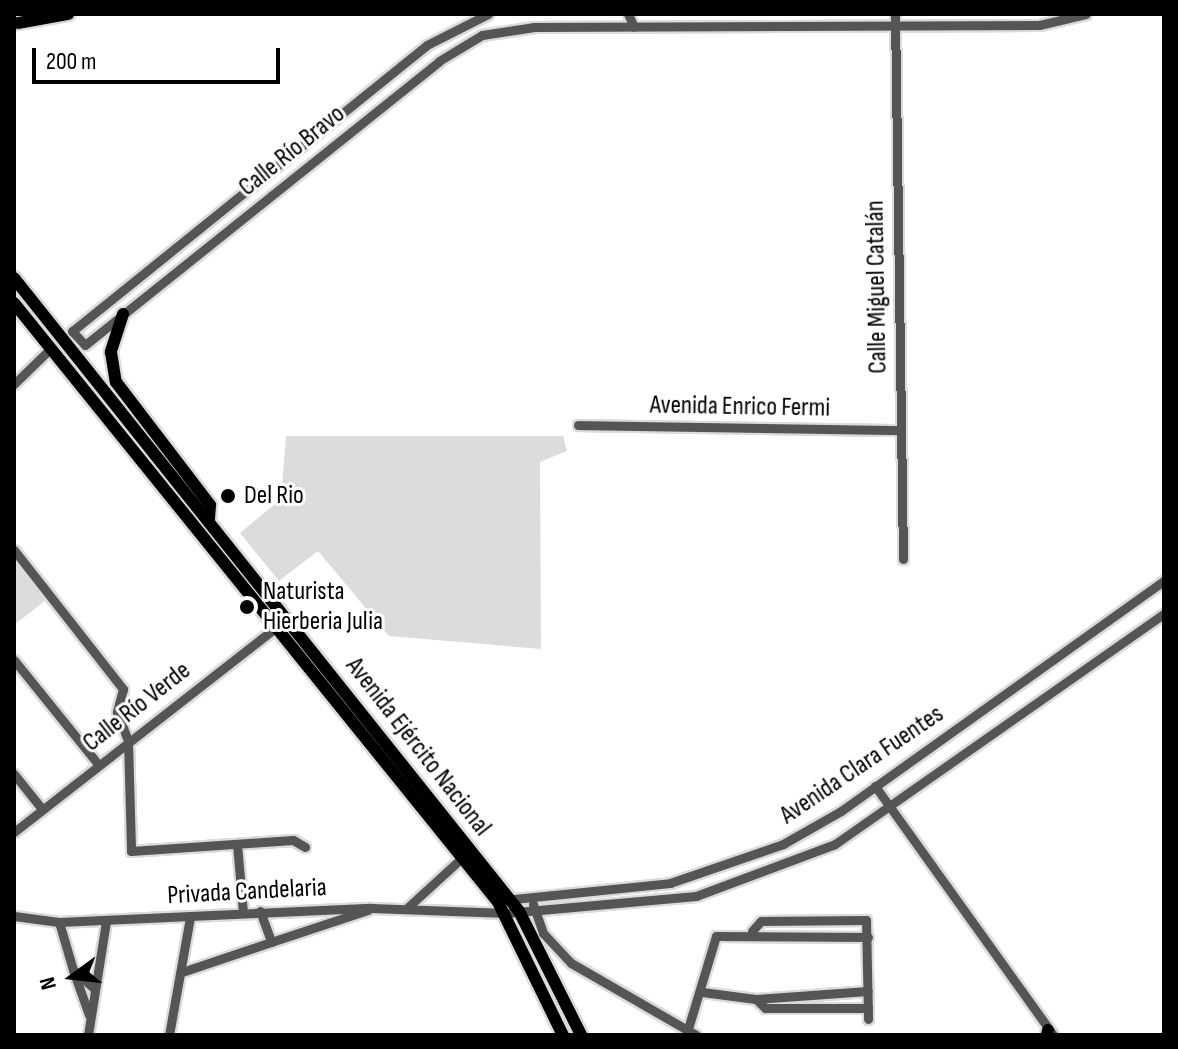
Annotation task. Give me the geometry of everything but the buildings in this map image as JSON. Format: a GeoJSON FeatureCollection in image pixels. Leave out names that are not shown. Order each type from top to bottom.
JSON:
{"type":"FeatureCollection","features":[{"type":"Feature","properties":{"kind":"main road"},"geometry":{"type":"LineString","coordinates":[[25,18],[46,14]]}},
{"type":"Feature","properties":{"kind":"main road"},"geometry":{"type":"LineString","coordinates":[[25,18],[68,14]]}},
{"type":"Feature","properties":{"kind":"main road","name":"Avenida Ejército Nacional"},"geometry":{"type":"LineString","coordinates":[[14,278],[209,519],[464,856],[508,906],[563,1035]]}},
{"type":"Feature","properties":{"kind":"main road","name":"Avenida Ejército Nacional"},"geometry":{"type":"LineString","coordinates":[[14,303],[284,621],[508,906],[581,1035]]}},
{"type":"Feature","properties":{"kind":"main road"},"geometry":{"type":"LineString","coordinates":[[123,314],[111,352],[116,382],[210,505],[209,519]]}},
{"type":"Feature","properties":{"kind":"main road"},"geometry":{"type":"LineString","coordinates":[[51,348],[132,422]]}},
{"type":"Feature","properties":{"kind":"street","name":"Calle Río Bravo"},"geometry":{"type":"LineString","coordinates":[[488,14],[427,45],[72,331],[85,345],[466,42],[506,28],[1052,25],[1086,14]]}},
{"type":"Feature","properties":{"kind":"street"},"geometry":{"type":"LineString","coordinates":[[628,14],[634,27]]}},
{"type":"Feature","properties":{"kind":"street","name":"Calle Miguel Catalán"},"geometry":{"type":"LineString","coordinates":[[895,14],[903,559]]}},
{"type":"Feature","properties":{"kind":"street"},"geometry":{"type":"LineString","coordinates":[[240,197],[251,213]]}},
{"type":"Feature","properties":{"kind":"street"},"geometry":{"type":"LineString","coordinates":[[184,241],[196,255]]}},
{"type":"Feature","properties":{"kind":"street"},"geometry":{"type":"LineString","coordinates":[[14,384],[37,367],[51,348]]}},
{"type":"Feature","properties":{"kind":"street"},"geometry":{"type":"LineString","coordinates":[[37,367],[62,361]]}},
{"type":"Feature","properties":{"kind":"street","name":"Avenida Enrico Fermi"},"geometry":{"type":"LineString","coordinates":[[578,425],[901,430]]}},
{"type":"Feature","properties":{"kind":"street"},"geometry":{"type":"LineString","coordinates":[[14,550],[120,684],[117,712],[128,741]]}},
{"type":"Feature","properties":{"kind":"street","name":"Avenida Clara Fuentes"},"geometry":{"type":"LineString","coordinates":[[508,906],[532,896],[644,887],[724,868],[804,833],[1164,581]]}},
{"type":"Feature","properties":{"kind":"street","name":"Avenida Clara Fuentes"},"geometry":{"type":"LineString","coordinates":[[508,906],[534,910],[660,900],[735,885],[835,844],[1164,614]]}},
{"type":"Feature","properties":{"kind":"street","name":"Calle Río Verde"},"geometry":{"type":"LineString","coordinates":[[14,832],[284,621]]}},
{"type":"Feature","properties":{"kind":"street"},"geometry":{"type":"LineString","coordinates":[[14,660],[98,764]]}},
{"type":"Feature","properties":{"kind":"street","name":"Privada Candelaria"},"geometry":{"type":"LineString","coordinates":[[128,741],[131,851],[293,840],[305,847]]}},
{"type":"Feature","properties":{"kind":"street"},"geometry":{"type":"LineString","coordinates":[[14,774],[42,809]]}},
{"type":"Feature","properties":{"kind":"street"},"geometry":{"type":"LineString","coordinates":[[875,786],[1049,1033]]}},
{"type":"Feature","properties":{"kind":"street"},"geometry":{"type":"LineString","coordinates":[[237,844],[243,913]]}},
{"type":"Feature","properties":{"kind":"street"},"geometry":{"type":"LineString","coordinates":[[407,908],[464,856]]}},
{"type":"Feature","properties":{"kind":"street"},"geometry":{"type":"LineString","coordinates":[[532,896],[543,933],[571,963],[692,1034],[712,939],[752,931],[868,937]]}},
{"type":"Feature","properties":{"kind":"street","name":"Privada Candelaria"},"geometry":{"type":"LineString","coordinates":[[14,916],[59,922],[260,911],[482,909],[508,906]]}},
{"type":"Feature","properties":{"kind":"street"},"geometry":{"type":"LineString","coordinates":[[182,972],[371,908]]}},
{"type":"Feature","properties":{"kind":"street"},"geometry":{"type":"LineString","coordinates":[[260,911],[271,942]]}},
{"type":"Feature","properties":{"kind":"street"},"geometry":{"type":"LineString","coordinates":[[169,1035],[190,917]]}},
{"type":"Feature","properties":{"kind":"street"},"geometry":{"type":"LineString","coordinates":[[752,931],[761,921],[865,919],[868,937],[868,1014],[765,1008],[756,999]]}},
{"type":"Feature","properties":{"kind":"street"},"geometry":{"type":"LineString","coordinates":[[88,1035],[106,921]]}},
{"type":"Feature","properties":{"kind":"street"},"geometry":{"type":"LineString","coordinates":[[59,922],[89,1015]]}},
{"type":"Feature","properties":{"kind":"street"},"geometry":{"type":"LineString","coordinates":[[73,970],[94,988]]}},
{"type":"Feature","properties":{"kind":"street"},"geometry":{"type":"LineString","coordinates":[[702,992],[756,999],[868,991]]}},
{"type":"Feature","properties":{"kind":"shaded area"},"geometry":{"type":"Polygon","coordinates":[[[286,436],[563,436],[567,451],[540,462],[541,649],[389,636],[318,551],[279,581],[240,533],[281,499],[286,436]]]}},
{"type":"Feature","properties":{"kind":"shaded area"},"geometry":{"type":"Polygon","coordinates":[[[14,560],[46,600],[14,625],[14,560]]]}},
{"type":"Feature","properties":{"kind":"place","name":"Del Rio"},"geometry":{"type":"Point","coordinates":[228,496]}},
{"type":"Feature","properties":{"kind":"place","name":"Naturista Hierberia Julia"},"geometry":{"type":"Point","coordinates":[247,607]}}]}
